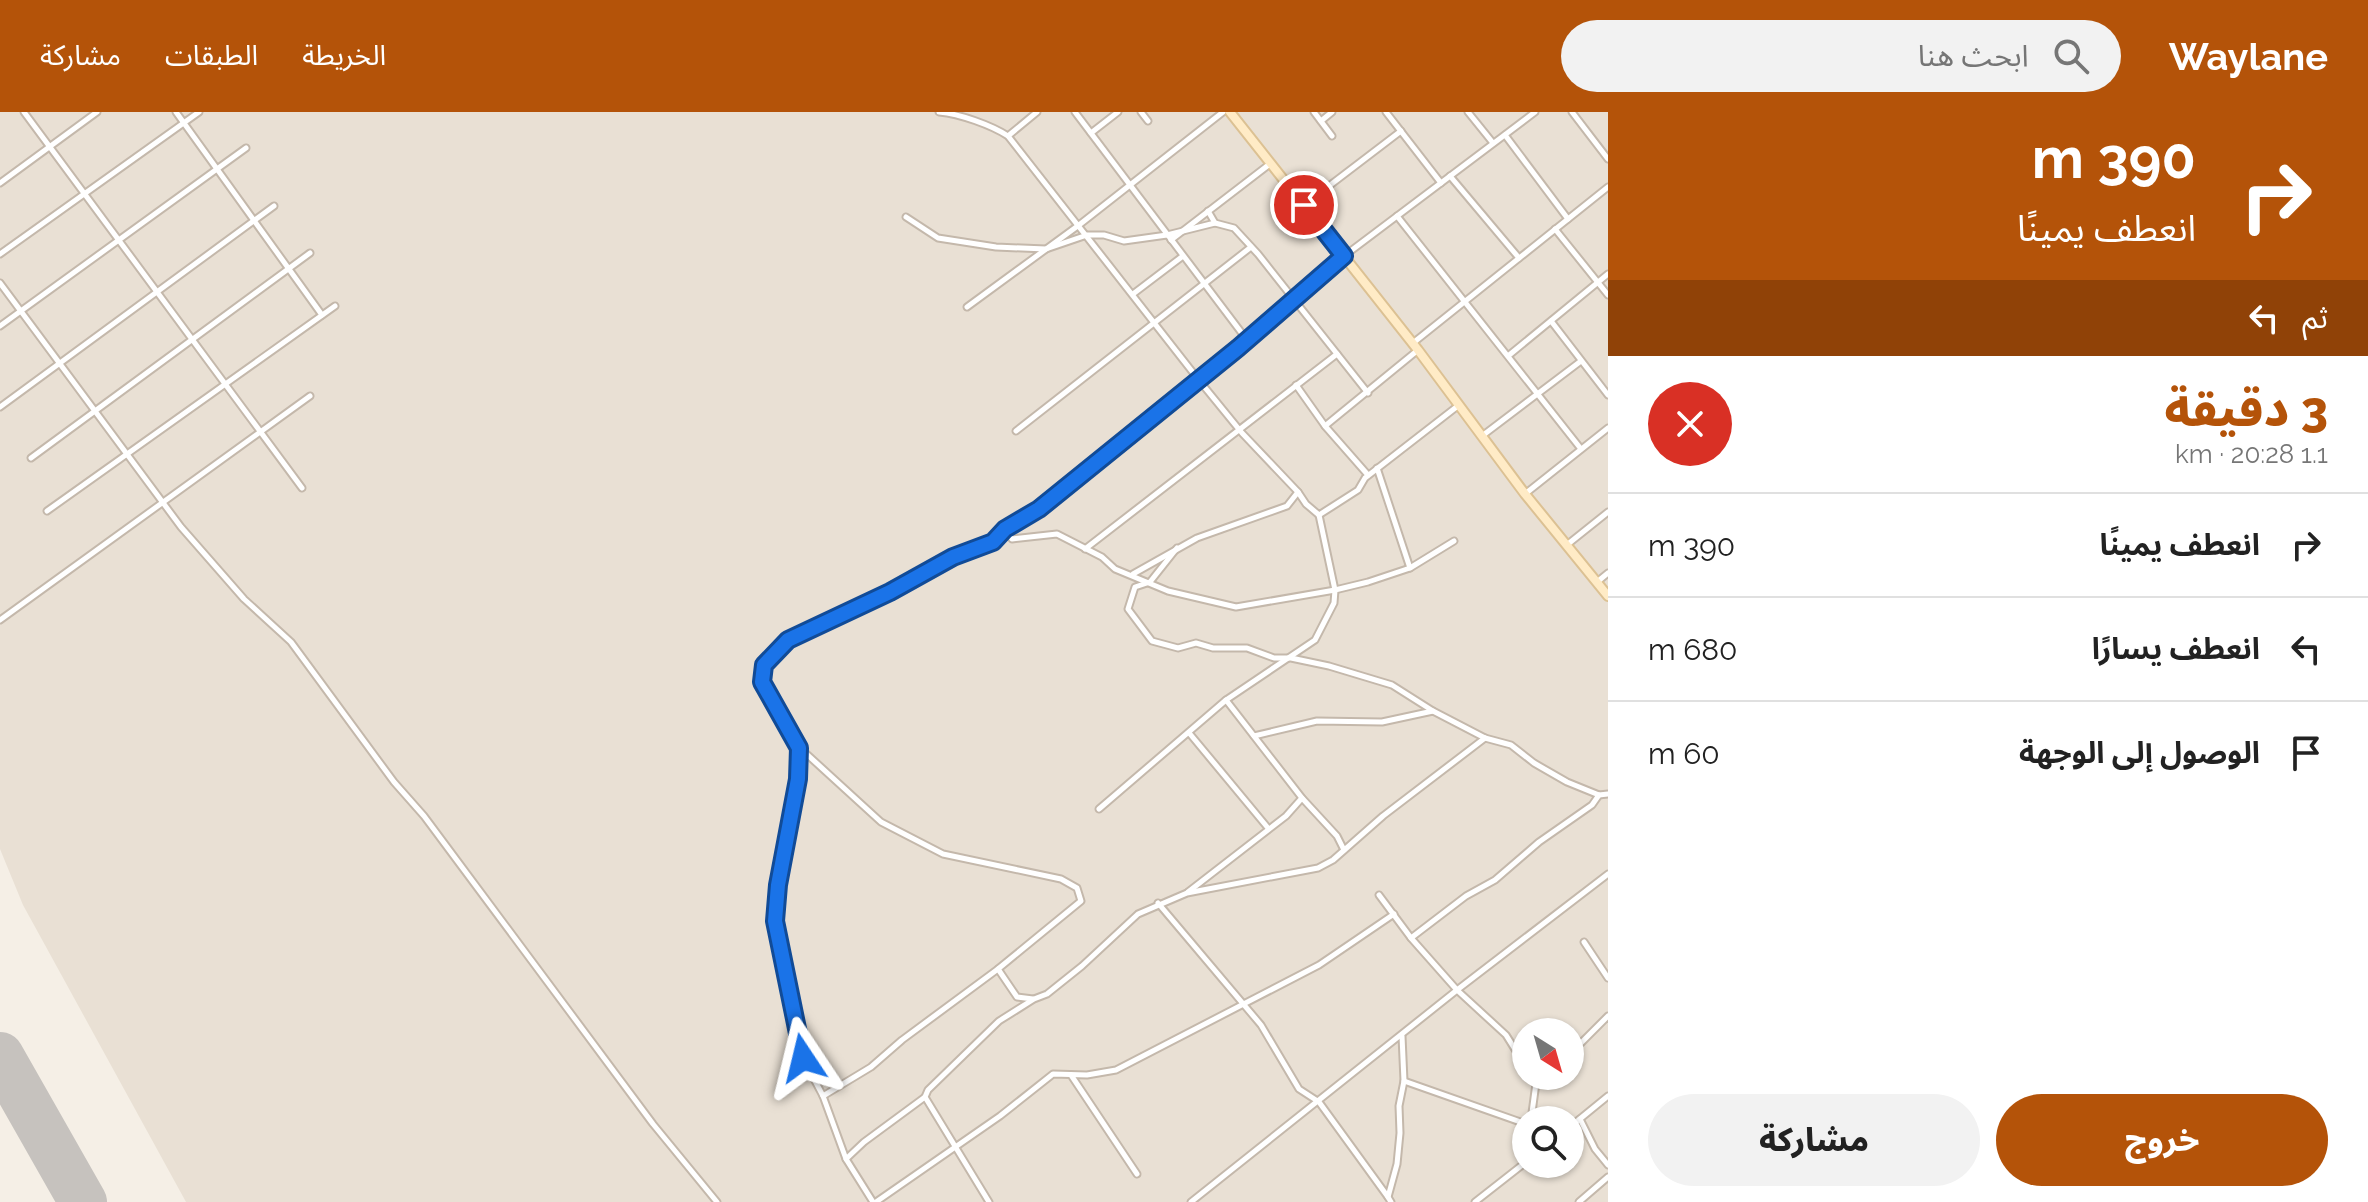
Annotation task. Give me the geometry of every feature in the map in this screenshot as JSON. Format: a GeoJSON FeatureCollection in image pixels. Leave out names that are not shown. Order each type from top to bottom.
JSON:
{"type":"FeatureCollection","features":[{"type":"Feature","properties":{"kind":"main road"},"geometry":{"type":"LineString","coordinates":[[1230,112],[1415,347],[1525,494],[1608,596]]}},
{"type":"Feature","properties":{"kind":"street"},"geometry":{"type":"LineString","coordinates":[[24,112],[302,488]]}},
{"type":"Feature","properties":{"kind":"street"},"geometry":{"type":"LineString","coordinates":[[0,183],[97,112]]}},
{"type":"Feature","properties":{"kind":"street"},"geometry":{"type":"LineString","coordinates":[[176,112],[322,315]]}},
{"type":"Feature","properties":{"kind":"street"},"geometry":{"type":"LineString","coordinates":[[0,254],[199,112]]}},
{"type":"Feature","properties":{"kind":"street"},"geometry":{"type":"LineString","coordinates":[[939,112],[992,126],[1008,136],[1239,429],[1319,515],[1335,590],[1334,603],[1315,640],[1226,700],[1099,809]]}},
{"type":"Feature","properties":{"kind":"street"},"geometry":{"type":"LineString","coordinates":[[1008,136],[1037,112]]}},
{"type":"Feature","properties":{"kind":"street"},"geometry":{"type":"LineString","coordinates":[[1075,112],[1247,340]]}},
{"type":"Feature","properties":{"kind":"street"},"geometry":{"type":"LineString","coordinates":[[1091,133],[1118,112]]}},
{"type":"Feature","properties":{"kind":"street"},"geometry":{"type":"LineString","coordinates":[[1141,112],[1148,121]]}},
{"type":"Feature","properties":{"kind":"street"},"geometry":{"type":"LineString","coordinates":[[967,307],[1079,225],[1223,112]]}},
{"type":"Feature","properties":{"kind":"street"},"geometry":{"type":"LineString","coordinates":[[1314,112],[1332,136]]}},
{"type":"Feature","properties":{"kind":"street"},"geometry":{"type":"LineString","coordinates":[[1321,121],[1332,112]]}},
{"type":"Feature","properties":{"kind":"street"},"geometry":{"type":"LineString","coordinates":[[1386,112],[1441,183]]}},
{"type":"Feature","properties":{"kind":"street"},"geometry":{"type":"LineString","coordinates":[[1468,112],[1493,143]]}},
{"type":"Feature","properties":{"kind":"street"},"geometry":{"type":"LineString","coordinates":[[823,1096],[871,1067],[1081,901],[1077,888],[1061,879],[943,854],[881,822],[799,748],[762,682],[764,665],[788,640],[890,592],[953,557],[993,542],[1005,529],[1039,509],[1079,479],[1344,256],[1535,112]]}},
{"type":"Feature","properties":{"kind":"street"},"geometry":{"type":"LineString","coordinates":[[1572,112],[1608,159]]}},
{"type":"Feature","properties":{"kind":"street"},"geometry":{"type":"LineString","coordinates":[[1304,205],[1401,131]]}},
{"type":"Feature","properties":{"kind":"street"},"geometry":{"type":"LineString","coordinates":[[1505,135],[1568,219]]}},
{"type":"Feature","properties":{"kind":"street"},"geometry":{"type":"LineString","coordinates":[[0,326],[246,148]]}},
{"type":"Feature","properties":{"kind":"street"},"geometry":{"type":"LineString","coordinates":[[1182,231],[1271,163]]}},
{"type":"Feature","properties":{"kind":"street"},"geometry":{"type":"LineString","coordinates":[[1450,176],[1519,258]]}},
{"type":"Feature","properties":{"kind":"street"},"geometry":{"type":"LineString","coordinates":[[1325,426],[1368,393],[1465,302],[1608,187]]}},
{"type":"Feature","properties":{"kind":"street"},"geometry":{"type":"LineString","coordinates":[[0,407],[274,206]]}},
{"type":"Feature","properties":{"kind":"street"},"geometry":{"type":"LineString","coordinates":[[1208,211],[1215,223]]}},
{"type":"Feature","properties":{"kind":"street"},"geometry":{"type":"LineString","coordinates":[[1397,216],[1581,449]]}},
{"type":"Feature","properties":{"kind":"street"},"geometry":{"type":"LineString","coordinates":[[906,217],[938,238],[996,247],[1046,249],[1087,235],[1104,235],[1124,241],[1169,237],[1215,223],[1234,228],[1368,393]]}},
{"type":"Feature","properties":{"kind":"street"},"geometry":{"type":"LineString","coordinates":[[1555,229],[1608,295]]}},
{"type":"Feature","properties":{"kind":"street"},"geometry":{"type":"LineString","coordinates":[[1016,431],[1251,247]]}},
{"type":"Feature","properties":{"kind":"street"},"geometry":{"type":"LineString","coordinates":[[31,458],[310,253]]}},
{"type":"Feature","properties":{"kind":"street"},"geometry":{"type":"LineString","coordinates":[[1133,294],[1183,256]]}},
{"type":"Feature","properties":{"kind":"street"},"geometry":{"type":"LineString","coordinates":[[1508,356],[1608,274]]}},
{"type":"Feature","properties":{"kind":"street"},"geometry":{"type":"LineString","coordinates":[[0,283],[164,503],[244,599],[291,642],[653,1124],[717,1202]]}},
{"type":"Feature","properties":{"kind":"street"},"geometry":{"type":"LineString","coordinates":[[47,511],[335,306]]}},
{"type":"Feature","properties":{"kind":"street"},"geometry":{"type":"LineString","coordinates":[[1551,321],[1608,395]]}},
{"type":"Feature","properties":{"kind":"street"},"geometry":{"type":"LineString","coordinates":[[1084,549],[1337,354]]}},
{"type":"Feature","properties":{"kind":"street"},"geometry":{"type":"LineString","coordinates":[[1482,436],[1581,361]]}},
{"type":"Feature","properties":{"kind":"street"},"geometry":{"type":"LineString","coordinates":[[1296,385],[1325,426],[1368,475]]}},
{"type":"Feature","properties":{"kind":"street"},"geometry":{"type":"LineString","coordinates":[[0,620],[310,396]]}},
{"type":"Feature","properties":{"kind":"street"},"geometry":{"type":"LineString","coordinates":[[1319,515],[1358,490],[1368,475],[1459,405]]}},
{"type":"Feature","properties":{"kind":"street"},"geometry":{"type":"LineString","coordinates":[[1525,494],[1606,430],[1608,438]]}},
{"type":"Feature","properties":{"kind":"street"},"geometry":{"type":"LineString","coordinates":[[1377,468],[1410,568]]}},
{"type":"Feature","properties":{"kind":"street"},"geometry":{"type":"LineString","coordinates":[[1133,574],[1177,548],[1287,506],[1298,492]]}},
{"type":"Feature","properties":{"kind":"street"},"geometry":{"type":"LineString","coordinates":[[1568,544],[1608,512]]}},
{"type":"Feature","properties":{"kind":"street"},"geometry":{"type":"LineString","coordinates":[[1005,529],[1012,539],[1057,534],[1102,557],[1115,569],[1168,591],[1236,607],[1335,590],[1410,568],[1454,541]]}},
{"type":"Feature","properties":{"kind":"street"},"geometry":{"type":"LineString","coordinates":[[1177,548],[1150,582],[1135,587],[1128,609],[1152,641],[1178,648],[1196,643],[1213,648],[1247,648],[1274,658],[1291,658],[1392,685],[1485,738],[1511,745],[1567,782],[1599,795],[1608,794]]}},
{"type":"Feature","properties":{"kind":"street"},"geometry":{"type":"LineString","coordinates":[[1596,582],[1608,573]]}},
{"type":"Feature","properties":{"kind":"street"},"geometry":{"type":"LineString","coordinates":[[1226,700],[1302,798],[1337,836],[1344,850]]}},
{"type":"Feature","properties":{"kind":"street"},"geometry":{"type":"LineString","coordinates":[[1254,736],[1317,721],[1382,722],[1433,711]]}},
{"type":"Feature","properties":{"kind":"street"},"geometry":{"type":"LineString","coordinates":[[1190,734],[1268,828]]}},
{"type":"Feature","properties":{"kind":"street"},"geometry":{"type":"LineString","coordinates":[[846,1159],[925,1097],[928,1090],[999,1021],[1047,994],[1138,914],[1187,893],[1318,868],[1485,738]]}},
{"type":"Feature","properties":{"kind":"street"},"geometry":{"type":"LineString","coordinates":[[799,748],[798,779],[778,885],[775,921],[803,1058],[823,1096],[846,1159],[875,1202],[1000,1116],[1053,1074],[1116,1070],[1319,965],[1394,914]]}},
{"type":"Feature","properties":{"kind":"street"},"geometry":{"type":"LineString","coordinates":[[1411,938],[1466,896],[1495,880],[1539,842],[1592,805],[1599,795]]}},
{"type":"Feature","properties":{"kind":"street"},"geometry":{"type":"LineString","coordinates":[[1187,893],[1286,816],[1302,798]]}},
{"type":"Feature","properties":{"kind":"street"},"geometry":{"type":"LineString","coordinates":[[1191,1202],[1608,874]]}},
{"type":"Feature","properties":{"kind":"street"},"geometry":{"type":"LineString","coordinates":[[1379,895],[1411,938],[1457,990],[1506,1035],[1512,1045]]}},
{"type":"Feature","properties":{"kind":"street"},"geometry":{"type":"LineString","coordinates":[[1158,903],[1244,1003],[1261,1025],[1299,1089],[1319,1102],[1389,1200]]}},
{"type":"Feature","properties":{"kind":"street"},"geometry":{"type":"LineString","coordinates":[[1584,942],[1608,978]]}},
{"type":"Feature","properties":{"kind":"street"},"geometry":{"type":"LineString","coordinates":[[998,969],[1017,997],[1034,999]]}},
{"type":"Feature","properties":{"kind":"street"},"geometry":{"type":"LineString","coordinates":[[1584,1040],[1608,1016]]}},
{"type":"Feature","properties":{"kind":"street"},"geometry":{"type":"LineString","coordinates":[[1389,1200],[1397,1164],[1399,1106],[1404,1081],[1402,1036]]}},
{"type":"Feature","properties":{"kind":"street"},"geometry":{"type":"LineString","coordinates":[[1070,1074],[1137,1174]]}},
{"type":"Feature","properties":{"kind":"street"},"geometry":{"type":"LineString","coordinates":[[1404,1081],[1512,1119]]}},
{"type":"Feature","properties":{"kind":"street"},"geometry":{"type":"LineString","coordinates":[[1584,1116],[1608,1096]]}},
{"type":"Feature","properties":{"kind":"street"},"geometry":{"type":"LineString","coordinates":[[925,1097],[989,1202]]}},
{"type":"Feature","properties":{"kind":"street"},"geometry":{"type":"LineString","coordinates":[[1584,1126],[1608,1165]]}},
{"type":"Feature","properties":{"kind":"street"},"geometry":{"type":"LineString","coordinates":[[1475,1202],[1512,1173]]}},
{"type":"Feature","properties":{"kind":"street"},"geometry":{"type":"LineString","coordinates":[[1579,1202],[1608,1177]]}},
{"type":"Feature","properties":{"kind":"shaded area"},"geometry":{"type":"Polygon","coordinates":[[[0,112],[1608,112],[1608,1202],[186,1202],[23,905],[0,849],[0,112]]]}},
{"type":"Feature","properties":{"kind":"runway"},"geometry":{"type":"LineString","coordinates":[[0,1056],[83,1202]]}},
{"type":"Feature","properties":{"kind":"route"},"geometry":{"type":"LineString","coordinates":[[803,1058],[775,921],[778,885],[798,779],[799,748],[762,682],[764,665],[788,640],[890,592],[953,557],[993,542],[1005,529],[1039,509],[1079,479],[1247,340],[1344,256],[1304,205]]}}]}
